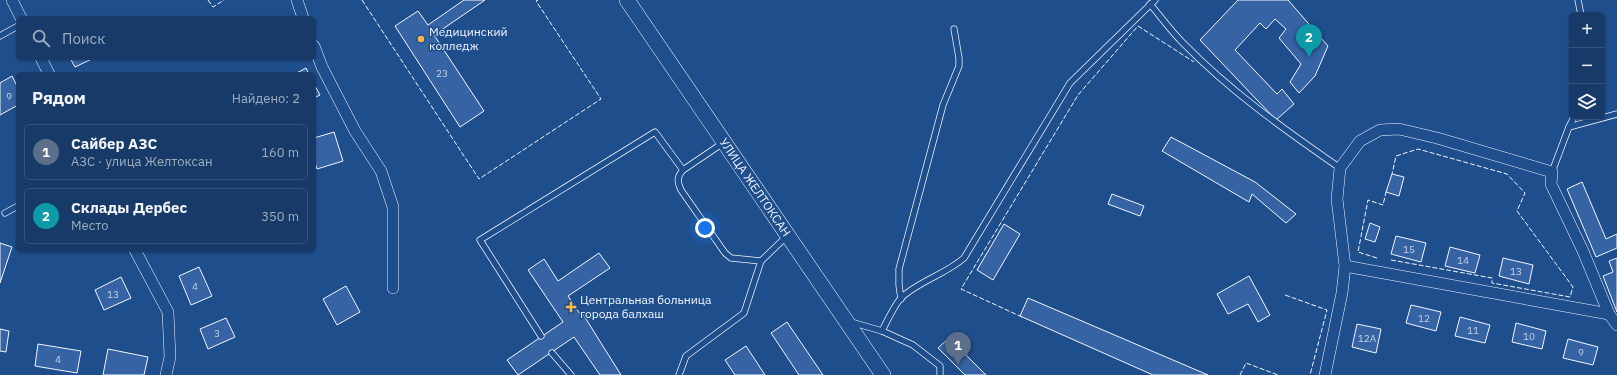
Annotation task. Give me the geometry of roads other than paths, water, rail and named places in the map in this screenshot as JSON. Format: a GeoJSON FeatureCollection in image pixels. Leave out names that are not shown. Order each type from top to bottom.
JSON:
{"type":"FeatureCollection","features":[{"type":"Feature","properties":{"kind":"main road","name":"УЛИЦА ЖЕЛТОКСАН"},"geometry":{"type":"LineString","coordinates":[[627,0],[883,375]]}},
{"type":"Feature","properties":{"kind":"street"},"geometry":{"type":"LineString","coordinates":[[12,0],[20,16]]}},
{"type":"Feature","properties":{"kind":"street"},"geometry":{"type":"LineString","coordinates":[[297,0],[302,16]]}},
{"type":"Feature","properties":{"kind":"street"},"geometry":{"type":"LineString","coordinates":[[316,51],[355,131],[381,171],[393,207],[393,288]]}},
{"type":"Feature","properties":{"kind":"street"},"geometry":{"type":"LineString","coordinates":[[42,60],[48,72]]}},
{"type":"Feature","properties":{"kind":"street"},"geometry":{"type":"LineString","coordinates":[[1325,375],[1342,293],[1345,266],[1337,199],[1340,168],[1360,141],[1380,130],[1399,128],[1552,172],[1551,184],[1583,251],[1609,314],[1617,325]]}},
{"type":"Feature","properties":{"kind":"street"},"geometry":{"type":"LineString","coordinates":[[136,252],[168,312],[170,357],[166,375]]}},
{"type":"Feature","properties":{"kind":"street"},"geometry":{"type":"LineString","coordinates":[[1345,266],[1609,314]]}},
{"type":"Feature","properties":{"kind":"lane"},"geometry":{"type":"LineString","coordinates":[[882,331],[901,298],[922,284],[954,267],[964,258],[1070,83],[1155,0]]}},
{"type":"Feature","properties":{"kind":"lane"},"geometry":{"type":"LineString","coordinates":[[1578,0],[1580,12]]}},
{"type":"Feature","properties":{"kind":"lane"},"geometry":{"type":"LineString","coordinates":[[1150,4],[1183,43],[1223,79],[1281,127],[1340,168]]}},
{"type":"Feature","properties":{"kind":"lane"},"geometry":{"type":"LineString","coordinates":[[0,36],[16,27]]}},
{"type":"Feature","properties":{"kind":"lane"},"geometry":{"type":"LineString","coordinates":[[901,298],[898,285],[899,269],[943,105],[959,66],[960,58],[954,29]]}},
{"type":"Feature","properties":{"kind":"lane"},"geometry":{"type":"LineString","coordinates":[[1569,127],[1617,114]]}},
{"type":"Feature","properties":{"kind":"lane"},"geometry":{"type":"LineString","coordinates":[[1552,172],[1572,120]]}},
{"type":"Feature","properties":{"kind":"lane"},"geometry":{"type":"LineString","coordinates":[[541,336],[480,240],[655,132],[683,170]]}},
{"type":"Feature","properties":{"kind":"lane"},"geometry":{"type":"LineString","coordinates":[[725,142],[683,170],[678,176],[677,183],[680,190],[725,253],[731,258],[761,261]]}},
{"type":"Feature","properties":{"kind":"lane"},"geometry":{"type":"LineString","coordinates":[[5,213],[16,207]]}},
{"type":"Feature","properties":{"kind":"lane"},"geometry":{"type":"LineString","coordinates":[[679,375],[686,356],[744,313],[761,261],[788,235]]}},
{"type":"Feature","properties":{"kind":"lane"},"geometry":{"type":"LineString","coordinates":[[846,321],[882,331],[913,344],[940,366],[940,375]]}},
{"type":"Feature","properties":{"kind":"lane"},"geometry":{"type":"LineString","coordinates":[[552,353],[571,375]]}},
{"type":"Feature","properties":{"kind":"place","name":"Медицинский колледж"},"geometry":{"type":"Point","coordinates":[421,39]}},
{"type":"Feature","properties":{"kind":"place","name":"Склады Дербес"},"geometry":{"type":"Point","coordinates":[1309,57]}},
{"type":"Feature","properties":{"kind":"place","name":"Центральная больница города балхаш"},"geometry":{"type":"Point","coordinates":[571,307]}},
{"type":"Feature","properties":{"kind":"place","name":"Сайбер АЗС"},"geometry":{"type":"Point","coordinates":[958,365]}}]}
